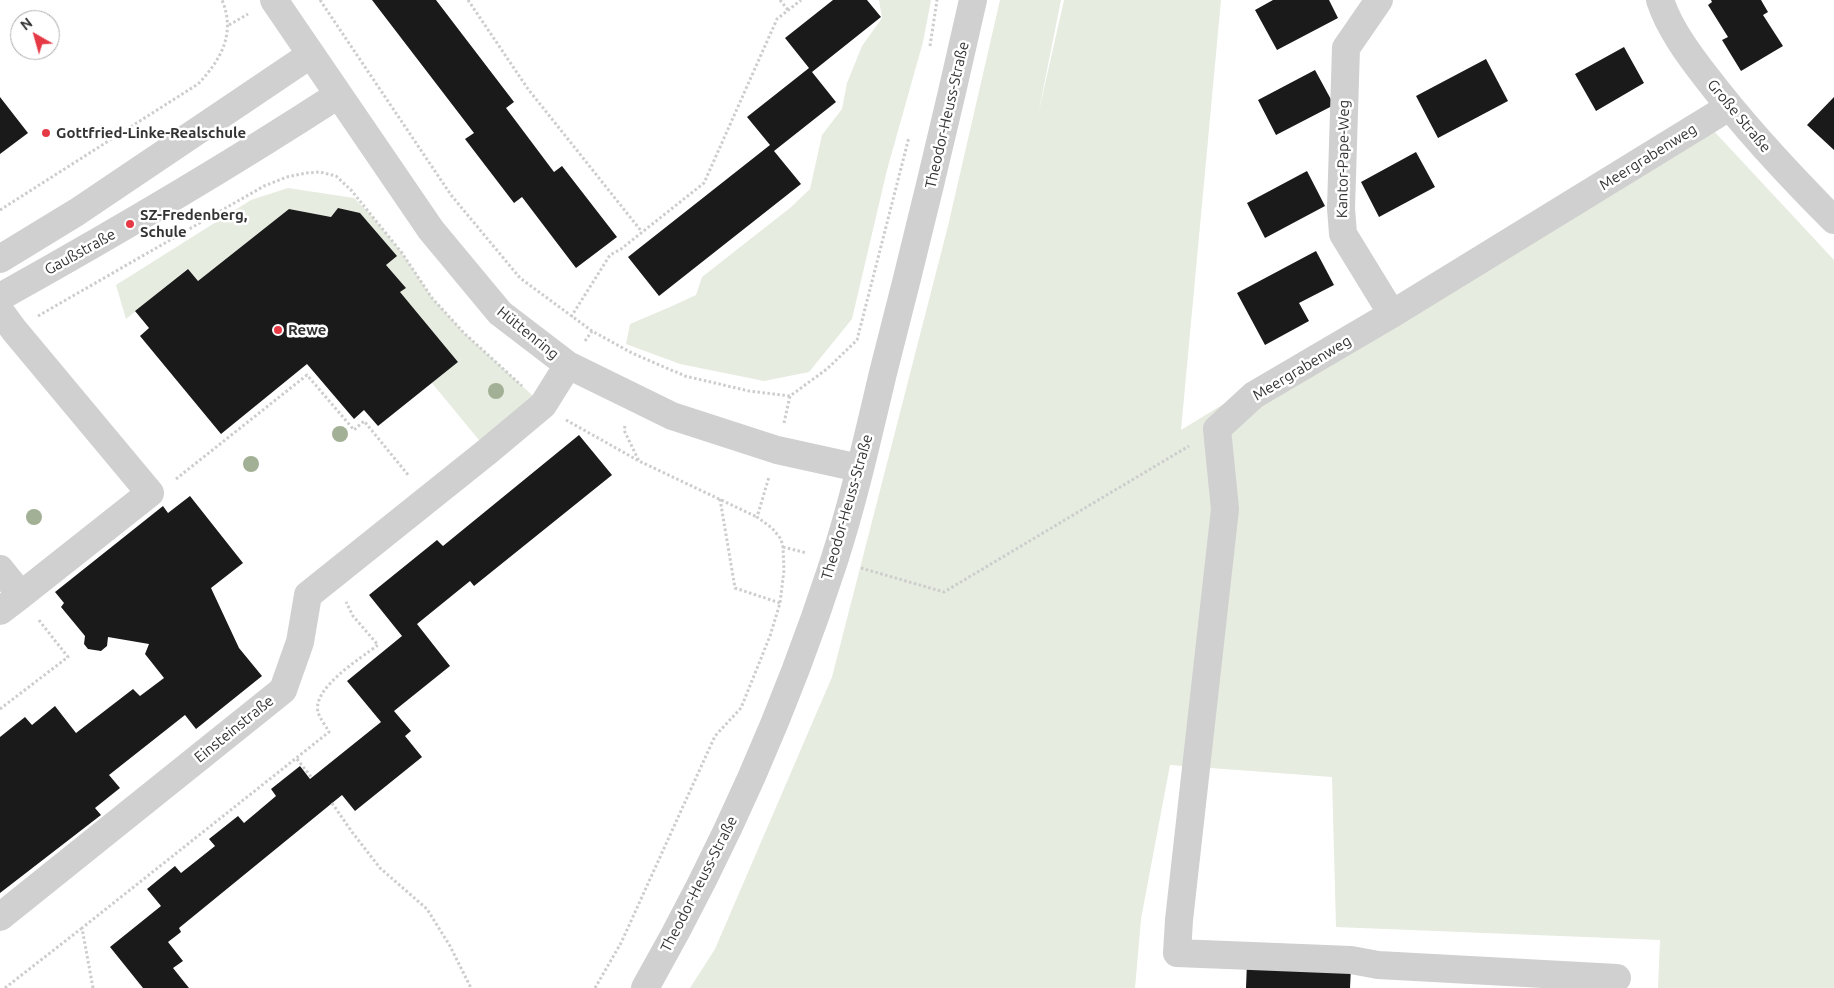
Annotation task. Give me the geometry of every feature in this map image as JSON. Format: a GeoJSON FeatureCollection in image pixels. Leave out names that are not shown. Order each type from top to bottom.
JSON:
{"type":"FeatureCollection","features":[{"type":"Feature","properties":{"kind":"street","name":"Hüttenring"},"geometry":{"type":"LineString","coordinates":[[274,0],[431,230],[500,314],[568,365],[672,416],[777,450],[859,468]]}},
{"type":"Feature","properties":{"kind":"street","name":"Theodor-Heuss-Straße"},"geometry":{"type":"LineString","coordinates":[[645,988],[715,857],[750,780],[796,666],[834,560],[926,204],[973,0]]}},
{"type":"Feature","properties":{"kind":"street","name":"Kantor-Pape-Weg"},"geometry":{"type":"LineString","coordinates":[[1379,0],[1346,48],[1341,208],[1343,234],[1392,314]]}},
{"type":"Feature","properties":{"kind":"street","name":"Große Straße"},"geometry":{"type":"LineString","coordinates":[[1660,0],[1665,14],[1692,59],[1729,107],[1776,160],[1834,220]]}},
{"type":"Feature","properties":{"kind":"street"},"geometry":{"type":"LineString","coordinates":[[0,258],[77,212],[310,55]]}},
{"type":"Feature","properties":{"kind":"street","name":"Gaußstraße"},"geometry":{"type":"LineString","coordinates":[[0,297],[147,214],[244,156],[338,95]]}},
{"type":"Feature","properties":{"kind":"street","name":"Meergrabenweg"},"geometry":{"type":"LineString","coordinates":[[1217,429],[1254,395],[1392,314],[1729,107]]}},
{"type":"Feature","properties":{"kind":"street"},"geometry":{"type":"LineString","coordinates":[[0,611],[150,494],[7,320]]}},
{"type":"Feature","properties":{"kind":"street","name":"Einsteinstraße"},"geometry":{"type":"LineString","coordinates":[[0,917],[283,690],[300,642],[308,595],[543,405],[568,365]]}},
{"type":"Feature","properties":{"kind":"street"},"geometry":{"type":"LineString","coordinates":[[1217,429],[1225,509],[1180,911],[1177,953],[1351,960],[1378,966],[1617,978]]}},
{"type":"Feature","properties":{"kind":"street"},"geometry":{"type":"LineString","coordinates":[[0,569],[21,595]]}},
{"type":"Feature","properties":{"kind":"path"},"geometry":{"type":"LineString","coordinates":[[0,210],[198,84],[211,71],[221,54],[227,38],[229,25],[227,12],[222,0]]}},
{"type":"Feature","properties":{"kind":"path"},"geometry":{"type":"LineString","coordinates":[[320,0],[451,195],[520,278],[571,317],[632,353],[685,376],[749,391],[790,396],[827,369],[857,340],[910,132]]}},
{"type":"Feature","properties":{"kind":"path"},"geometry":{"type":"LineString","coordinates":[[468,0],[528,89],[642,232]]}},
{"type":"Feature","properties":{"kind":"path"},"geometry":{"type":"LineString","coordinates":[[780,0],[788,10]]}},
{"type":"Feature","properties":{"kind":"path"},"geometry":{"type":"LineString","coordinates":[[571,317],[610,255],[621,249],[704,183],[777,18],[801,0]]}},
{"type":"Feature","properties":{"kind":"path"},"geometry":{"type":"LineString","coordinates":[[930,47],[937,0]]}},
{"type":"Feature","properties":{"kind":"path"},"geometry":{"type":"LineString","coordinates":[[7,320],[264,186],[306,173],[320,172],[336,176],[351,190],[402,253],[432,298],[464,333],[543,405],[565,420],[639,461],[757,517]]}},
{"type":"Feature","properties":{"kind":"path"},"geometry":{"type":"LineString","coordinates":[[226,440],[307,375],[354,430],[364,421],[427,499]]}},
{"type":"Feature","properties":{"kind":"path"},"geometry":{"type":"LineString","coordinates":[[595,988],[621,943],[716,736],[741,708],[770,636],[780,603],[784,570],[783,548],[834,560],[944,592],[1217,429]]}},
{"type":"Feature","properties":{"kind":"path"},"geometry":{"type":"LineString","coordinates":[[720,499],[735,588],[780,603]]}},
{"type":"Feature","properties":{"kind":"path"},"geometry":{"type":"LineString","coordinates":[[296,759],[312,778]]}},
{"type":"Feature","properties":{"kind":"path"},"geometry":{"type":"LineString","coordinates":[[332,803],[380,868],[427,909],[450,946],[471,988]]}},
{"type":"Feature","properties":{"kind":"path"},"geometry":{"type":"LineString","coordinates":[[5,988],[82,928]]}},
{"type":"Feature","properties":{"kind":"shaded area"},"geometry":{"type":"Polygon","coordinates":[[[879,0],[931,0],[923,42],[887,170],[852,319],[809,372],[764,381],[680,364],[626,344],[630,324],[696,295],[702,277],[790,208],[810,189],[822,135],[842,109],[847,83],[862,46],[882,18],[879,0]]]}},
{"type":"Feature","properties":{"kind":"shaded area"},"geometry":{"type":"Polygon","coordinates":[[[1000,0],[1061,0],[1038,115],[1064,0],[1221,0],[1181,430],[1698,114],[1834,260],[1834,988],[1658,988],[1660,940],[1336,927],[1332,777],[1170,765],[1141,919],[1135,988],[690,988],[715,949],[832,677],[948,226],[1000,0]]]}},
{"type":"Feature","properties":{"kind":"shaded area"},"geometry":{"type":"Polygon","coordinates":[[[288,188],[354,198],[402,253],[432,298],[464,333],[543,405],[488,451],[432,383],[458,362],[400,292],[406,288],[386,265],[396,256],[359,213],[338,208],[331,217],[289,209],[198,281],[187,269],[126,319],[116,285],[251,200],[288,188]]]}},
{"type":"Feature","properties":{"kind":"building"},"geometry":{"type":"Polygon","coordinates":[[[372,0],[436,0],[514,102],[506,108],[554,172],[562,166],[617,237],[576,268],[522,197],[514,203],[465,139],[474,133],[372,0]]]}},
{"type":"Feature","properties":{"kind":"building"},"geometry":{"type":"Polygon","coordinates":[[[833,0],[867,0],[881,17],[812,72],[836,102],[774,151],[801,184],[659,296],[628,257],[770,145],[747,117],[809,68],[785,38],[833,0]]]}},
{"type":"Feature","properties":{"kind":"building"},"geometry":{"type":"Polygon","coordinates":[[[1273,0],[1329,0],[1338,18],[1277,50],[1255,10],[1273,0]]]}},
{"type":"Feature","properties":{"kind":"building"},"geometry":{"type":"Polygon","coordinates":[[[1711,0],[1761,0],[1768,12],[1763,15],[1783,46],[1741,71],[1722,40],[1728,37],[1708,5],[1712,2],[1711,0]]]}},
{"type":"Feature","properties":{"kind":"building"},"geometry":{"type":"Polygon","coordinates":[[[1624,47],[1644,83],[1596,111],[1575,74],[1624,47]]]}},
{"type":"Feature","properties":{"kind":"building"},"geometry":{"type":"Polygon","coordinates":[[[1486,59],[1508,101],[1438,138],[1416,96],[1486,59]]]}},
{"type":"Feature","properties":{"kind":"building"},"geometry":{"type":"Polygon","coordinates":[[[1315,70],[1334,105],[1276,135],[1258,100],[1315,70]]]}},
{"type":"Feature","properties":{"kind":"building"},"geometry":{"type":"Polygon","coordinates":[[[0,97],[28,133],[0,154],[0,97]]]}},
{"type":"Feature","properties":{"kind":"building"},"geometry":{"type":"Polygon","coordinates":[[[1834,97],[1834,150],[1807,125],[1834,97]]]}},
{"type":"Feature","properties":{"kind":"building"},"geometry":{"type":"Polygon","coordinates":[[[1416,152],[1435,187],[1379,217],[1361,182],[1416,152]]]}},
{"type":"Feature","properties":{"kind":"building"},"geometry":{"type":"Polygon","coordinates":[[[1307,171],[1325,206],[1265,238],[1247,203],[1307,171]]]}},
{"type":"Feature","properties":{"kind":"building"},"geometry":{"type":"Polygon","coordinates":[[[338,208],[360,213],[397,256],[386,265],[406,288],[400,292],[458,362],[378,426],[364,410],[354,419],[307,364],[221,434],[140,336],[149,328],[135,311],[188,269],[198,281],[289,209],[331,217],[338,208]]]}},
{"type":"Feature","properties":{"kind":"building"},"geometry":{"type":"Polygon","coordinates":[[[1316,251],[1334,285],[1299,303],[1309,321],[1265,345],[1237,293],[1316,251]]]}},
{"type":"Feature","properties":{"kind":"building"},"geometry":{"type":"Polygon","coordinates":[[[579,435],[612,475],[474,586],[470,581],[417,624],[450,666],[394,711],[411,731],[405,736],[422,757],[355,811],[342,795],[179,928],[181,932],[168,942],[183,961],[173,968],[189,988],[143,988],[110,947],[161,906],[147,889],[175,866],[181,873],[215,846],[209,839],[238,816],[244,823],[276,796],[271,789],[300,766],[310,779],[381,722],[347,681],[402,636],[369,595],[437,540],[443,546],[579,435]]]}},
{"type":"Feature","properties":{"kind":"building"},"geometry":{"type":"Polygon","coordinates":[[[190,496],[243,563],[211,588],[239,648],[262,676],[196,729],[185,715],[109,775],[120,788],[95,808],[101,815],[0,893],[0,737],[25,717],[32,725],[55,706],[76,733],[133,689],[140,696],[164,678],[145,654],[149,644],[108,637],[107,646],[101,651],[88,649],[84,644],[85,636],[61,607],[64,603],[55,592],[163,506],[168,513],[190,496]]]}},
{"type":"Feature","properties":{"kind":"building"},"geometry":{"type":"Polygon","coordinates":[[[1247,962],[1351,967],[1350,988],[1246,988],[1247,962]]]}},
{"type":"Feature","properties":{"kind":"place","name":"Gottfried-Linke-Realschule"},"geometry":{"type":"Point","coordinates":[46,133]}},
{"type":"Feature","properties":{"kind":"place","name":"SZ-Fredenberg, Schule"},"geometry":{"type":"Point","coordinates":[130,224]}},
{"type":"Feature","properties":{"kind":"place","name":"Rewe"},"geometry":{"type":"Point","coordinates":[278,330]}}]}
